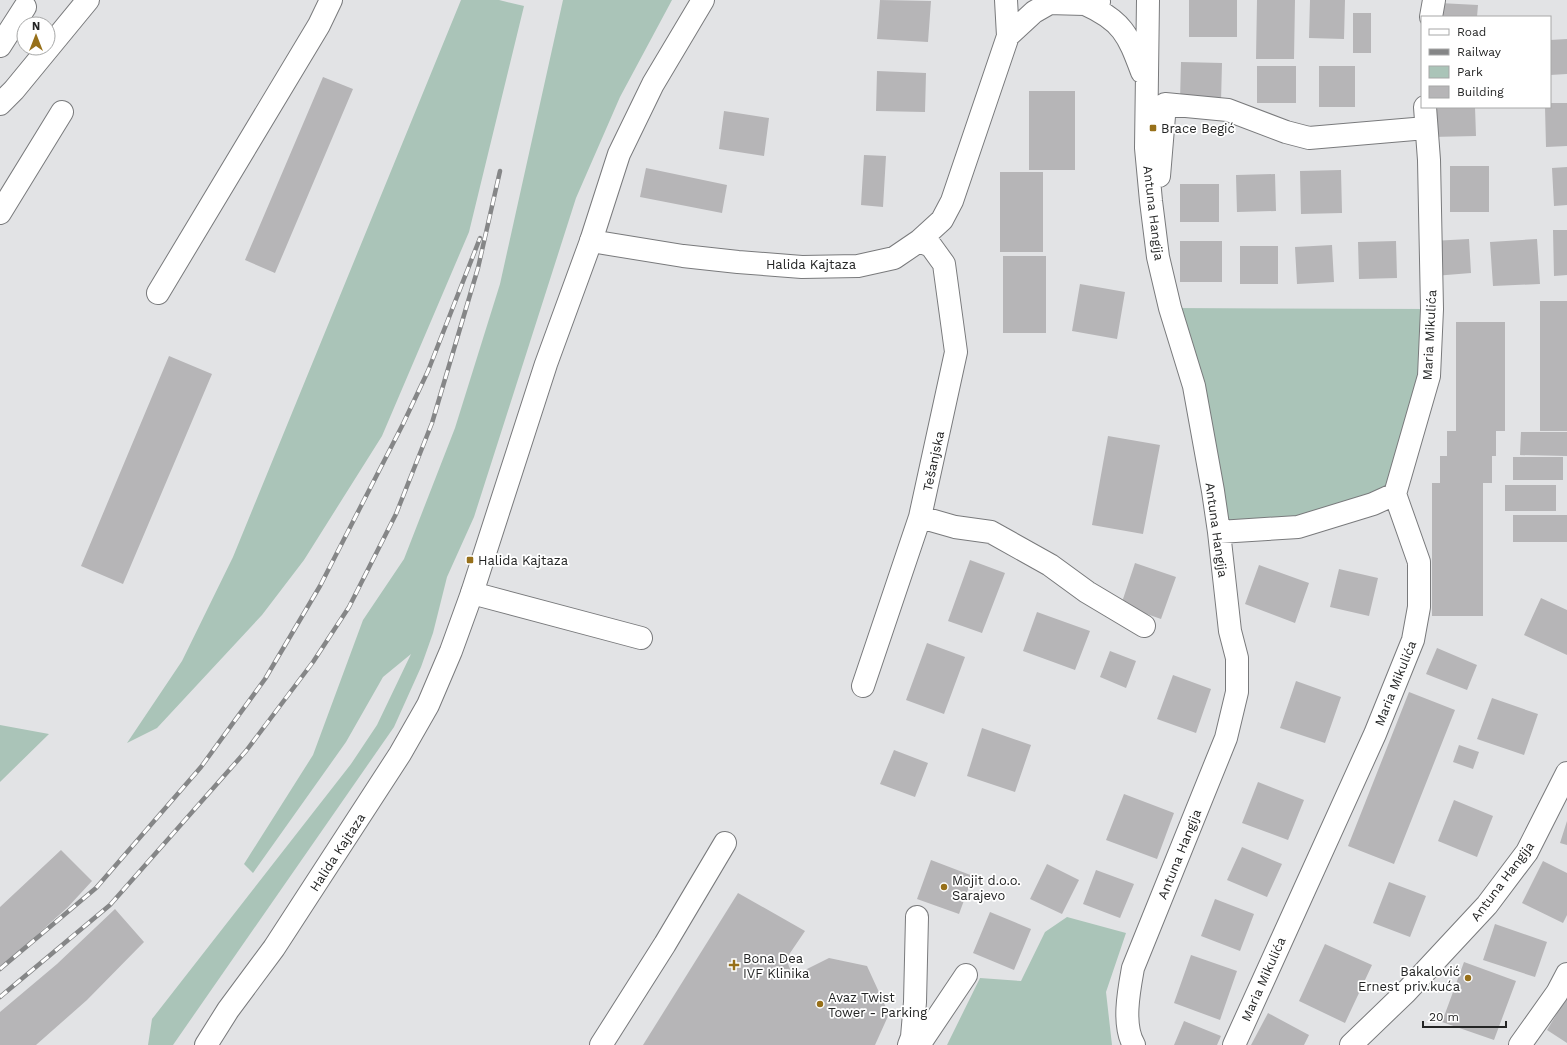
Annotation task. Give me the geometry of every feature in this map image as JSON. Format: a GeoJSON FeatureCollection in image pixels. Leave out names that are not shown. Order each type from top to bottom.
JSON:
{"type":"FeatureCollection","features":[{"type":"Feature","properties":{"kind":"street"},"geometry":{"type":"LineString","coordinates":[[0,104],[14,90],[88,0]]}},
{"type":"Feature","properties":{"kind":"street"},"geometry":{"type":"LineString","coordinates":[[158,293],[319,25],[331,0]]}},
{"type":"Feature","properties":{"kind":"street","name":"Halida Kajtaza"},"geometry":{"type":"LineString","coordinates":[[206,1045],[228,1010],[274,948],[400,754],[428,705],[451,650],[472,593],[546,364],[591,241],[619,154],[653,84],[703,0]]}},
{"type":"Feature","properties":{"kind":"street","name":"Halida Kajtaza"},"geometry":{"type":"LineString","coordinates":[[591,241],[683,256],[802,267],[858,266],[894,258],[919,241],[942,220],[952,201],[1008,36],[1006,0]]}},
{"type":"Feature","properties":{"kind":"street","name":"Halida Kajtaza"},"geometry":{"type":"LineString","coordinates":[[1008,36],[1034,12],[1052,2],[1085,4],[1109,0]]}},
{"type":"Feature","properties":{"kind":"street","name":"Antuna Hangija"},"geometry":{"type":"LineString","coordinates":[[1134,1045],[1130,1038],[1127,1002],[1133,968],[1226,738],[1237,692],[1237,658],[1230,631],[1219,532],[1194,386],[1170,308],[1158,257],[1146,148],[1148,0]]}},
{"type":"Feature","properties":{"kind":"street"},"geometry":{"type":"LineString","coordinates":[[1431,16],[1434,0]]}},
{"type":"Feature","properties":{"kind":"street","name":"Halida Kajtaza"},"geometry":{"type":"LineString","coordinates":[[1085,4],[1105,13],[1116,23],[1130,41],[1146,82]]}},
{"type":"Feature","properties":{"kind":"street"},"geometry":{"type":"LineString","coordinates":[[0,46],[25,7]]}},
{"type":"Feature","properties":{"kind":"street"},"geometry":{"type":"LineString","coordinates":[[1158,257],[1159,177],[1165,104],[1228,110],[1286,132],[1309,138],[1426,117]]}},
{"type":"Feature","properties":{"kind":"street"},"geometry":{"type":"LineString","coordinates":[[0,213],[62,112]]}},
{"type":"Feature","properties":{"kind":"street","name":"Maria Mikulića"},"geometry":{"type":"LineString","coordinates":[[1234,1045],[1375,734],[1413,640],[1419,607],[1419,562],[1395,494],[1429,376],[1432,309],[1426,117]]}},
{"type":"Feature","properties":{"kind":"street","name":"Tešanjska"},"geometry":{"type":"LineString","coordinates":[[863,686],[920,517],[956,352],[944,264],[931,246],[919,241]]}},
{"type":"Feature","properties":{"kind":"street"},"geometry":{"type":"LineString","coordinates":[[1219,532],[1298,527],[1373,504],[1395,494]]}},
{"type":"Feature","properties":{"kind":"street"},"geometry":{"type":"LineString","coordinates":[[920,517],[955,526],[991,532],[1050,565],[1087,592],[1144,626]]}},
{"type":"Feature","properties":{"kind":"street"},"geometry":{"type":"LineString","coordinates":[[472,593],[641,638]]}},
{"type":"Feature","properties":{"kind":"street","name":"Antuna Hangija"},"geometry":{"type":"LineString","coordinates":[[1351,1045],[1406,992],[1487,905],[1527,852],[1567,773]]}},
{"type":"Feature","properties":{"kind":"street"},"geometry":{"type":"LineString","coordinates":[[601,1045],[665,944],[725,843]]}},
{"type":"Feature","properties":{"kind":"street"},"geometry":{"type":"LineString","coordinates":[[910,1045],[915,1002],[917,918]]}},
{"type":"Feature","properties":{"kind":"street"},"geometry":{"type":"LineString","coordinates":[[1520,1045],[1556,993],[1567,974]]}},
{"type":"Feature","properties":{"kind":"street"},"geometry":{"type":"LineString","coordinates":[[919,1045],[966,975]]}},
{"type":"Feature","properties":{"kind":"green space"},"geometry":{"type":"Polygon","coordinates":[[[461,0],[499,0],[524,6],[469,232],[382,436],[304,560],[262,615],[157,728],[127,743],[182,661],[233,557],[461,0]]]}},
{"type":"Feature","properties":{"kind":"green space"},"geometry":{"type":"Polygon","coordinates":[[[563,0],[672,0],[620,97],[576,198],[474,517],[447,577],[433,633],[421,667],[394,727],[173,1045],[148,1045],[152,1019],[351,764],[377,725],[411,654],[383,677],[346,742],[253,873],[244,864],[313,755],[363,620],[404,559],[455,428],[500,284],[563,0]]]}},
{"type":"Feature","properties":{"kind":"green space"},"geometry":{"type":"Polygon","coordinates":[[[1170,308],[1432,309],[1395,494],[1297,524],[1210,529],[1170,308]]]}},
{"type":"Feature","properties":{"kind":"green space"},"geometry":{"type":"Polygon","coordinates":[[[0,725],[49,734],[0,782],[0,725]]]}},
{"type":"Feature","properties":{"kind":"green space"},"geometry":{"type":"Polygon","coordinates":[[[1067,917],[1126,933],[1106,992],[1112,1045],[947,1045],[980,978],[1021,981],[1045,932],[1067,917]]]}},
{"type":"Feature","properties":{"kind":"building"},"geometry":{"type":"Polygon","coordinates":[[[880,0],[931,1],[928,42],[877,39],[880,0]]]}},
{"type":"Feature","properties":{"kind":"building"},"geometry":{"type":"Polygon","coordinates":[[[1189,0],[1237,0],[1237,37],[1189,37],[1189,0]]]}},
{"type":"Feature","properties":{"kind":"building"},"geometry":{"type":"Polygon","coordinates":[[[1257,0],[1295,0],[1294,59],[1256,59],[1257,0]]]}},
{"type":"Feature","properties":{"kind":"building"},"geometry":{"type":"Polygon","coordinates":[[[1310,0],[1345,0],[1344,39],[1309,38],[1310,0]]]}},
{"type":"Feature","properties":{"kind":"building"},"geometry":{"type":"Polygon","coordinates":[[[1439,3],[1478,5],[1477,16],[1439,16],[1439,3]]]}},
{"type":"Feature","properties":{"kind":"building"},"geometry":{"type":"Polygon","coordinates":[[[1353,13],[1371,13],[1371,53],[1353,53],[1353,13]]]}},
{"type":"Feature","properties":{"kind":"building"},"geometry":{"type":"Polygon","coordinates":[[[1567,39],[1567,74],[1551,75],[1551,40],[1567,39]]]}},
{"type":"Feature","properties":{"kind":"building"},"geometry":{"type":"Polygon","coordinates":[[[1181,62],[1222,63],[1221,102],[1180,101],[1181,62]]]}},
{"type":"Feature","properties":{"kind":"building"},"geometry":{"type":"Polygon","coordinates":[[[1257,66],[1296,66],[1296,103],[1257,103],[1257,66]]]}},
{"type":"Feature","properties":{"kind":"building"},"geometry":{"type":"Polygon","coordinates":[[[1319,66],[1355,66],[1355,107],[1319,107],[1319,66]]]}},
{"type":"Feature","properties":{"kind":"building"},"geometry":{"type":"Polygon","coordinates":[[[877,71],[926,73],[925,112],[876,111],[877,71]]]}},
{"type":"Feature","properties":{"kind":"building"},"geometry":{"type":"Polygon","coordinates":[[[323,77],[353,89],[275,273],[245,260],[323,77]]]}},
{"type":"Feature","properties":{"kind":"building"},"geometry":{"type":"Polygon","coordinates":[[[1029,91],[1075,91],[1075,170],[1029,170],[1029,91]]]}},
{"type":"Feature","properties":{"kind":"building"},"geometry":{"type":"Polygon","coordinates":[[[1551,103],[1567,103],[1567,146],[1546,147],[1545,108],[1551,108],[1551,103]]]}},
{"type":"Feature","properties":{"kind":"building"},"geometry":{"type":"Polygon","coordinates":[[[1431,108],[1475,108],[1476,136],[1431,137],[1431,108]]]}},
{"type":"Feature","properties":{"kind":"building"},"geometry":{"type":"Polygon","coordinates":[[[724,111],[769,118],[764,156],[719,149],[724,111]]]}},
{"type":"Feature","properties":{"kind":"building"},"geometry":{"type":"Polygon","coordinates":[[[864,155],[886,156],[883,207],[861,205],[864,155]]]}},
{"type":"Feature","properties":{"kind":"building"},"geometry":{"type":"Polygon","coordinates":[[[1450,166],[1489,166],[1489,212],[1450,212],[1450,166]]]}},
{"type":"Feature","properties":{"kind":"building"},"geometry":{"type":"Polygon","coordinates":[[[1567,167],[1567,205],[1554,206],[1552,168],[1567,167]]]}},
{"type":"Feature","properties":{"kind":"building"},"geometry":{"type":"Polygon","coordinates":[[[646,168],[727,185],[722,213],[640,197],[646,168]]]}},
{"type":"Feature","properties":{"kind":"building"},"geometry":{"type":"Polygon","coordinates":[[[1341,170],[1342,213],[1301,214],[1300,171],[1341,170]]]}},
{"type":"Feature","properties":{"kind":"building"},"geometry":{"type":"Polygon","coordinates":[[[1000,172],[1043,172],[1043,252],[1000,252],[1000,172]]]}},
{"type":"Feature","properties":{"kind":"building"},"geometry":{"type":"Polygon","coordinates":[[[1275,174],[1276,211],[1237,212],[1236,175],[1275,174]]]}},
{"type":"Feature","properties":{"kind":"building"},"geometry":{"type":"Polygon","coordinates":[[[1180,184],[1219,184],[1219,222],[1180,222],[1180,184]]]}},
{"type":"Feature","properties":{"kind":"building"},"geometry":{"type":"Polygon","coordinates":[[[1553,230],[1567,230],[1567,275],[1554,276],[1553,230]]]}},
{"type":"Feature","properties":{"kind":"building"},"geometry":{"type":"Polygon","coordinates":[[[1469,239],[1471,273],[1434,276],[1432,241],[1469,239]]]}},
{"type":"Feature","properties":{"kind":"building"},"geometry":{"type":"Polygon","coordinates":[[[1537,239],[1540,284],[1493,286],[1490,242],[1537,239]]]}},
{"type":"Feature","properties":{"kind":"building"},"geometry":{"type":"Polygon","coordinates":[[[1180,241],[1222,241],[1222,282],[1180,282],[1180,241]]]}},
{"type":"Feature","properties":{"kind":"building"},"geometry":{"type":"Polygon","coordinates":[[[1396,241],[1397,278],[1359,279],[1358,242],[1396,241]]]}},
{"type":"Feature","properties":{"kind":"building"},"geometry":{"type":"Polygon","coordinates":[[[1332,245],[1334,282],[1297,284],[1295,247],[1332,245]]]}},
{"type":"Feature","properties":{"kind":"building"},"geometry":{"type":"Polygon","coordinates":[[[1240,246],[1278,246],[1278,284],[1240,284],[1240,246]]]}},
{"type":"Feature","properties":{"kind":"building"},"geometry":{"type":"Polygon","coordinates":[[[1003,256],[1046,256],[1046,333],[1003,333],[1003,256]]]}},
{"type":"Feature","properties":{"kind":"building"},"geometry":{"type":"Polygon","coordinates":[[[1080,284],[1125,292],[1117,339],[1072,331],[1080,284]]]}},
{"type":"Feature","properties":{"kind":"building"},"geometry":{"type":"Polygon","coordinates":[[[1540,301],[1567,301],[1567,431],[1540,431],[1540,301]]]}},
{"type":"Feature","properties":{"kind":"building"},"geometry":{"type":"Polygon","coordinates":[[[1456,322],[1505,322],[1505,431],[1496,431],[1496,456],[1492,456],[1492,483],[1483,483],[1483,616],[1432,616],[1432,483],[1440,483],[1440,456],[1447,456],[1447,431],[1456,431],[1456,322]]]}},
{"type":"Feature","properties":{"kind":"building"},"geometry":{"type":"Polygon","coordinates":[[[169,356],[212,374],[123,584],[81,566],[169,356]]]}},
{"type":"Feature","properties":{"kind":"building"},"geometry":{"type":"Polygon","coordinates":[[[1521,432],[1567,432],[1567,456],[1520,455],[1521,432]]]}},
{"type":"Feature","properties":{"kind":"building"},"geometry":{"type":"Polygon","coordinates":[[[1108,436],[1160,445],[1143,534],[1092,525],[1108,436]]]}},
{"type":"Feature","properties":{"kind":"building"},"geometry":{"type":"Polygon","coordinates":[[[1513,457],[1563,457],[1563,480],[1513,480],[1513,457]]]}},
{"type":"Feature","properties":{"kind":"building"},"geometry":{"type":"Polygon","coordinates":[[[1505,485],[1556,485],[1556,511],[1505,511],[1505,485]]]}},
{"type":"Feature","properties":{"kind":"building"},"geometry":{"type":"Polygon","coordinates":[[[1513,515],[1567,515],[1567,542],[1513,542],[1513,515]]]}},
{"type":"Feature","properties":{"kind":"building"},"geometry":{"type":"Polygon","coordinates":[[[970,560],[1005,573],[982,633],[948,621],[970,560]]]}},
{"type":"Feature","properties":{"kind":"building"},"geometry":{"type":"Polygon","coordinates":[[[1135,563],[1176,577],[1161,619],[1121,605],[1135,563]]]}},
{"type":"Feature","properties":{"kind":"building"},"geometry":{"type":"Polygon","coordinates":[[[1259,565],[1309,583],[1295,623],[1245,604],[1259,565]]]}},
{"type":"Feature","properties":{"kind":"building"},"geometry":{"type":"Polygon","coordinates":[[[1339,569],[1378,578],[1369,616],[1330,607],[1339,569]]]}},
{"type":"Feature","properties":{"kind":"building"},"geometry":{"type":"Polygon","coordinates":[[[1541,598],[1567,610],[1567,655],[1524,635],[1541,598]]]}},
{"type":"Feature","properties":{"kind":"building"},"geometry":{"type":"Polygon","coordinates":[[[1037,612],[1090,631],[1075,670],[1023,651],[1037,612]]]}},
{"type":"Feature","properties":{"kind":"building"},"geometry":{"type":"Polygon","coordinates":[[[927,643],[965,657],[944,714],[906,700],[927,643]]]}},
{"type":"Feature","properties":{"kind":"building"},"geometry":{"type":"Polygon","coordinates":[[[1437,648],[1477,665],[1467,690],[1426,674],[1437,648]]]}},
{"type":"Feature","properties":{"kind":"building"},"geometry":{"type":"Polygon","coordinates":[[[1110,651],[1136,661],[1126,688],[1100,677],[1110,651]]]}},
{"type":"Feature","properties":{"kind":"building"},"geometry":{"type":"Polygon","coordinates":[[[1173,675],[1211,689],[1196,733],[1157,719],[1173,675]]]}},
{"type":"Feature","properties":{"kind":"building"},"geometry":{"type":"Polygon","coordinates":[[[1296,681],[1341,697],[1325,743],[1280,728],[1296,681]]]}},
{"type":"Feature","properties":{"kind":"building"},"geometry":{"type":"Polygon","coordinates":[[[1409,692],[1455,710],[1394,864],[1348,846],[1409,692]]]}},
{"type":"Feature","properties":{"kind":"building"},"geometry":{"type":"Polygon","coordinates":[[[1492,698],[1538,714],[1524,755],[1477,739],[1492,698]]]}},
{"type":"Feature","properties":{"kind":"building"},"geometry":{"type":"Polygon","coordinates":[[[982,728],[1031,745],[1015,792],[967,776],[982,728]]]}},
{"type":"Feature","properties":{"kind":"building"},"geometry":{"type":"Polygon","coordinates":[[[1459,745],[1479,752],[1473,769],[1453,762],[1459,745]]]}},
{"type":"Feature","properties":{"kind":"building"},"geometry":{"type":"Polygon","coordinates":[[[894,750],[928,763],[915,797],[880,784],[894,750]]]}},
{"type":"Feature","properties":{"kind":"building"},"geometry":{"type":"Polygon","coordinates":[[[1258,782],[1304,800],[1288,840],[1242,823],[1258,782]]]}},
{"type":"Feature","properties":{"kind":"building"},"geometry":{"type":"Polygon","coordinates":[[[1124,794],[1174,813],[1157,859],[1106,840],[1124,794]]]}},
{"type":"Feature","properties":{"kind":"building"},"geometry":{"type":"Polygon","coordinates":[[[1454,800],[1493,816],[1477,857],[1438,841],[1454,800]]]}},
{"type":"Feature","properties":{"kind":"building"},"geometry":{"type":"Polygon","coordinates":[[[1567,821],[1567,845],[1560,843],[1567,821]]]}},
{"type":"Feature","properties":{"kind":"building"},"geometry":{"type":"Polygon","coordinates":[[[1242,847],[1282,864],[1267,897],[1227,880],[1242,847]]]}},
{"type":"Feature","properties":{"kind":"building"},"geometry":{"type":"Polygon","coordinates":[[[61,850],[92,881],[68,907],[0,968],[0,907],[61,850]]]}},
{"type":"Feature","properties":{"kind":"building"},"geometry":{"type":"Polygon","coordinates":[[[931,860],[973,876],[959,914],[917,899],[931,860]]]}},
{"type":"Feature","properties":{"kind":"building"},"geometry":{"type":"Polygon","coordinates":[[[1543,861],[1567,873],[1567,915],[1563,923],[1522,903],[1543,861]]]}},
{"type":"Feature","properties":{"kind":"building"},"geometry":{"type":"Polygon","coordinates":[[[1047,864],[1079,880],[1062,914],[1030,899],[1047,864]]]}},
{"type":"Feature","properties":{"kind":"building"},"geometry":{"type":"Polygon","coordinates":[[[1096,870],[1134,884],[1120,918],[1083,904],[1096,870]]]}},
{"type":"Feature","properties":{"kind":"building"},"geometry":{"type":"Polygon","coordinates":[[[1389,882],[1426,896],[1410,937],[1373,923],[1389,882]]]}},
{"type":"Feature","properties":{"kind":"building"},"geometry":{"type":"Polygon","coordinates":[[[738,893],[805,931],[786,959],[793,976],[829,958],[867,966],[889,1014],[875,1045],[643,1045],[738,893]]]}},
{"type":"Feature","properties":{"kind":"building"},"geometry":{"type":"Polygon","coordinates":[[[1215,899],[1254,914],[1240,951],[1201,936],[1215,899]]]}},
{"type":"Feature","properties":{"kind":"building"},"geometry":{"type":"Polygon","coordinates":[[[115,909],[144,942],[87,1000],[36,1045],[0,1045],[0,1012],[57,964],[115,909]]]}},
{"type":"Feature","properties":{"kind":"building"},"geometry":{"type":"Polygon","coordinates":[[[990,912],[1031,929],[1014,970],[973,953],[990,912]]]}},
{"type":"Feature","properties":{"kind":"building"},"geometry":{"type":"Polygon","coordinates":[[[1495,924],[1547,942],[1535,977],[1483,960],[1495,924]]]}},
{"type":"Feature","properties":{"kind":"building"},"geometry":{"type":"Polygon","coordinates":[[[1325,944],[1372,965],[1345,1023],[1299,1001],[1325,944]]]}},
{"type":"Feature","properties":{"kind":"building"},"geometry":{"type":"Polygon","coordinates":[[[1191,955],[1237,971],[1220,1020],[1174,1003],[1191,955]]]}},
{"type":"Feature","properties":{"kind":"building"},"geometry":{"type":"Polygon","coordinates":[[[1464,962],[1516,981],[1494,1040],[1442,1022],[1464,962]]]}},
{"type":"Feature","properties":{"kind":"building"},"geometry":{"type":"Polygon","coordinates":[[[1567,997],[1567,1043],[1547,1030],[1567,997]]]}},
{"type":"Feature","properties":{"kind":"building"},"geometry":{"type":"Polygon","coordinates":[[[1268,1013],[1309,1035],[1304,1045],[1251,1045],[1268,1013]]]}},
{"type":"Feature","properties":{"kind":"building"},"geometry":{"type":"Polygon","coordinates":[[[1184,1021],[1221,1036],[1217,1045],[1174,1045],[1184,1021]]]}},
{"type":"Feature","properties":{"kind":"railway"},"geometry":{"type":"LineString","coordinates":[[0,997],[110,905],[246,751],[313,662],[349,607],[396,514],[432,423],[478,268],[500,171]]}},
{"type":"Feature","properties":{"kind":"railway"},"geometry":{"type":"LineString","coordinates":[[0,969],[96,888],[201,767],[265,679],[320,586],[403,424],[428,371],[480,238]]}},
{"type":"Feature","properties":{"kind":"place","name":"Brace Begić"},"geometry":{"type":"Point","coordinates":[1153,128]}},
{"type":"Feature","properties":{"kind":"place","name":"Halida Kajtaza"},"geometry":{"type":"Point","coordinates":[470,560]}},
{"type":"Feature","properties":{"kind":"place","name":"Mojit d.o.o. Sarajevo"},"geometry":{"type":"Point","coordinates":[944,887]}},
{"type":"Feature","properties":{"kind":"place","name":"Bona Dea IVF Klinika"},"geometry":{"type":"Point","coordinates":[734,965]}},
{"type":"Feature","properties":{"kind":"place","name":"Bakalović Ernest priv.kuća"},"geometry":{"type":"Point","coordinates":[1468,978]}},
{"type":"Feature","properties":{"kind":"place","name":"Avaz Twist Tower - Parking"},"geometry":{"type":"Point","coordinates":[820,1004]}}]}
